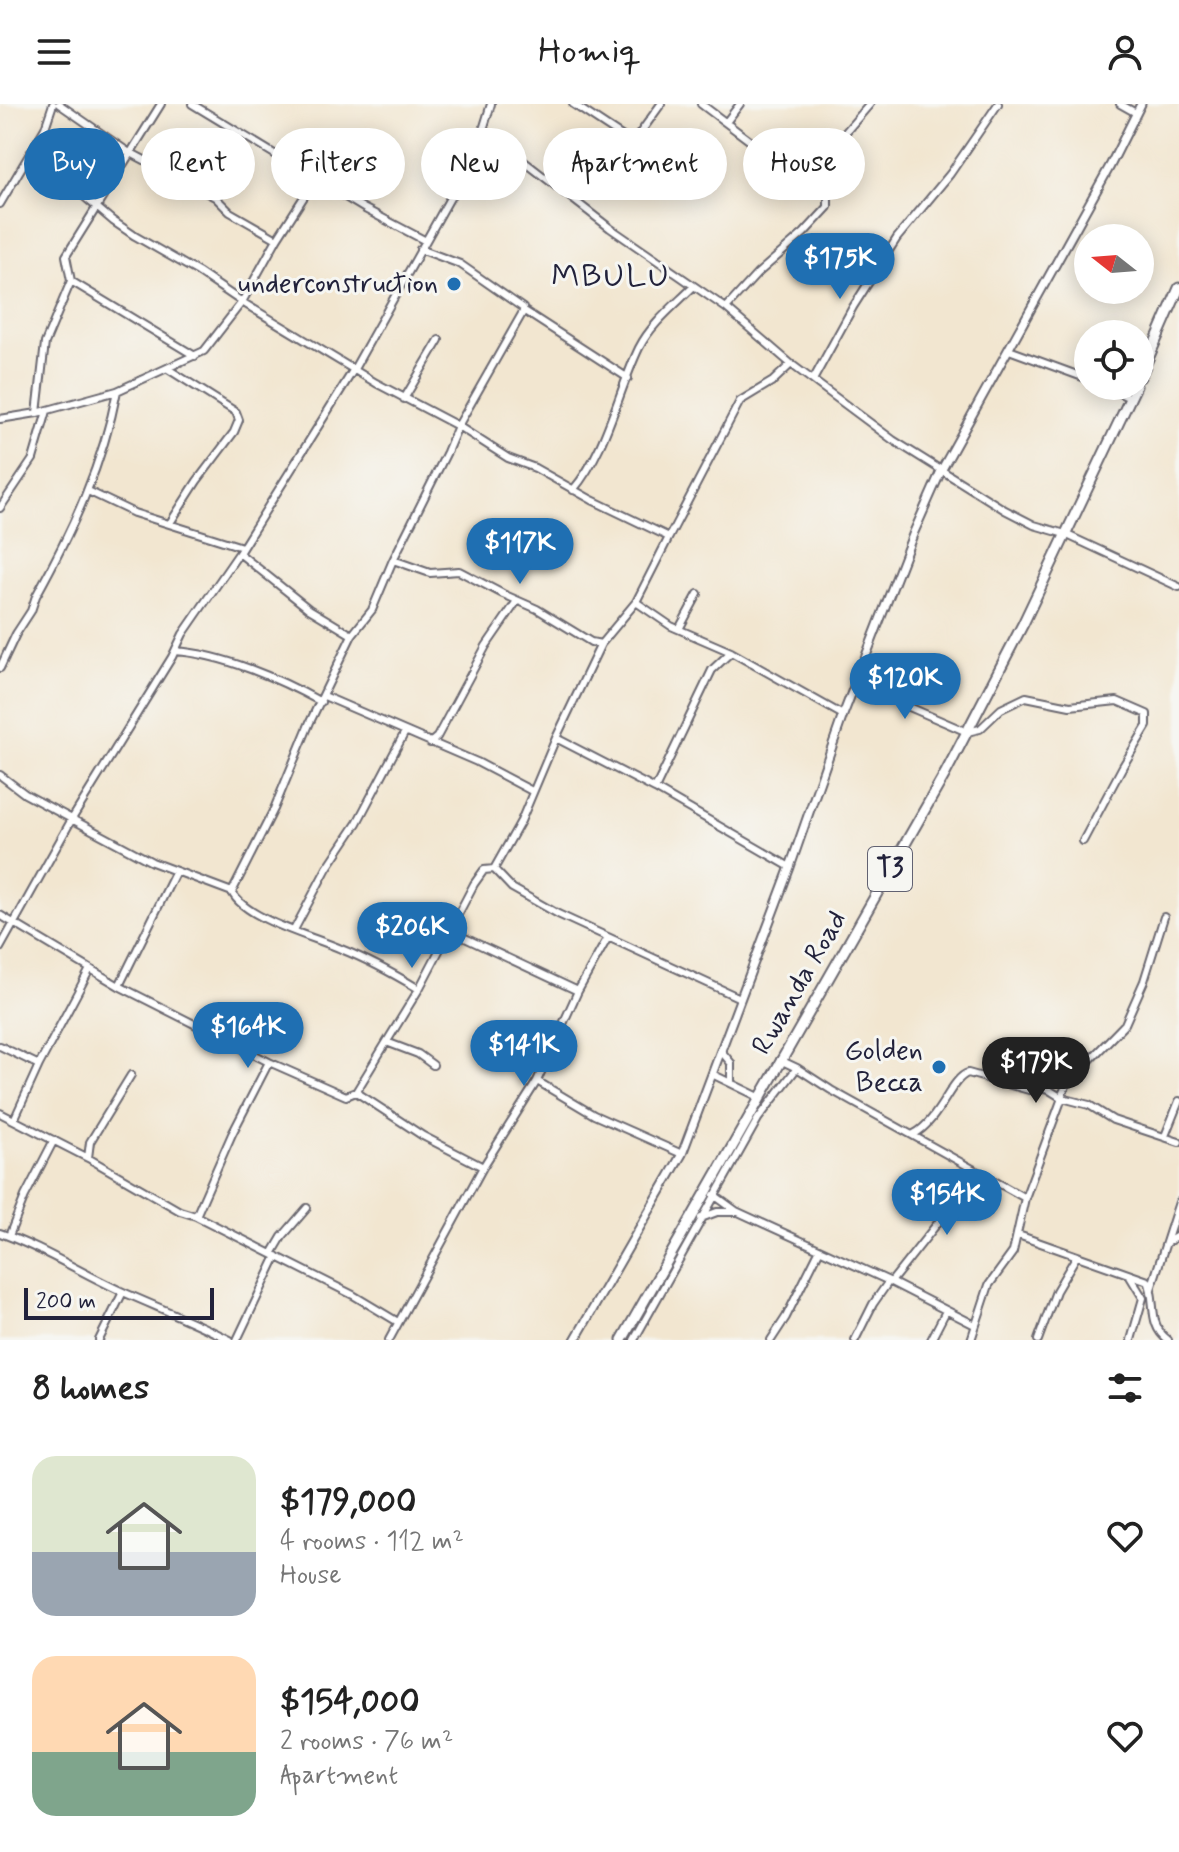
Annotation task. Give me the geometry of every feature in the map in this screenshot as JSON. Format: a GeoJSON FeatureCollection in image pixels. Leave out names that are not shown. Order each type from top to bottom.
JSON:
{"type":"FeatureCollection","features":[{"type":"Feature","properties":{"kind":"highway"},"geometry":{"type":"LineString","coordinates":[[1154,345],[1179,288]]}},
{"type":"Feature","properties":{"kind":"highway","name":"Rwanda Road"},"geometry":{"type":"LineString","coordinates":[[622,1340],[967,732],[1023,624],[1129,400]]}},
{"type":"Feature","properties":{"kind":"street"},"geometry":{"type":"LineString","coordinates":[[45,128],[53,104]]}},
{"type":"Feature","properties":{"kind":"street"},"geometry":{"type":"LineString","coordinates":[[59,104],[131,153],[215,197],[230,212],[277,239]]}},
{"type":"Feature","properties":{"kind":"street"},"geometry":{"type":"LineString","coordinates":[[37,413],[45,343],[71,281],[66,256],[161,104]]}},
{"type":"Feature","properties":{"kind":"street"},"geometry":{"type":"LineString","coordinates":[[192,104],[271,151]]}},
{"type":"Feature","properties":{"kind":"street"},"geometry":{"type":"LineString","coordinates":[[484,128],[491,104]]}},
{"type":"Feature","properties":{"kind":"street"},"geometry":{"type":"LineString","coordinates":[[573,104],[629,141],[638,136],[661,104]]}},
{"type":"Feature","properties":{"kind":"street"},"geometry":{"type":"LineString","coordinates":[[701,104],[743,133]]}},
{"type":"Feature","properties":{"kind":"street"},"geometry":{"type":"LineString","coordinates":[[727,121],[740,104]]}},
{"type":"Feature","properties":{"kind":"street"},"geometry":{"type":"LineString","coordinates":[[849,128],[870,104]]}},
{"type":"Feature","properties":{"kind":"street"},"geometry":{"type":"LineString","coordinates":[[813,380],[853,307],[897,238],[950,174],[998,104]]}},
{"type":"Feature","properties":{"kind":"street"},"geometry":{"type":"LineString","coordinates":[[1120,104],[1136,113]]}},
{"type":"Feature","properties":{"kind":"street"},"geometry":{"type":"LineString","coordinates":[[575,1340],[682,1154],[790,867],[843,715],[941,471],[1110,166],[1141,104]]}},
{"type":"Feature","properties":{"kind":"street"},"geometry":{"type":"LineString","coordinates":[[527,164],[610,228],[726,308],[791,364],[893,440],[1034,525],[1065,534],[1179,587]]}},
{"type":"Feature","properties":{"kind":"street"},"geometry":{"type":"LineString","coordinates":[[0,204],[24,165]]}},
{"type":"Feature","properties":{"kind":"street"},"geometry":{"type":"LineString","coordinates":[[91,200],[135,236],[404,399],[458,426],[508,458],[535,468],[669,537]]}},
{"type":"Feature","properties":{"kind":"street"},"geometry":{"type":"LineString","coordinates":[[0,419],[47,411],[117,391],[204,351],[242,302],[302,200]]}},
{"type":"Feature","properties":{"kind":"street"},"geometry":{"type":"LineString","coordinates":[[351,200],[424,240]]}},
{"type":"Feature","properties":{"kind":"street"},"geometry":{"type":"LineString","coordinates":[[0,948],[72,819],[183,634],[241,550],[354,369],[447,200]]}},
{"type":"Feature","properties":{"kind":"street"},"geometry":{"type":"LineString","coordinates":[[726,308],[757,274],[804,233],[828,207],[828,200]]}},
{"type":"Feature","properties":{"kind":"street"},"geometry":{"type":"LineString","coordinates":[[420,249],[460,264],[523,310],[628,378]]}},
{"type":"Feature","properties":{"kind":"street"},"geometry":{"type":"LineString","coordinates":[[71,281],[195,356]]}},
{"type":"Feature","properties":{"kind":"street"},"geometry":{"type":"LineString","coordinates":[[573,490],[585,477],[650,330],[693,287]]}},
{"type":"Feature","properties":{"kind":"street"},"geometry":{"type":"LineString","coordinates":[[232,892],[274,809],[352,635],[372,610],[458,426],[519,323],[523,310]]}},
{"type":"Feature","properties":{"kind":"street"},"geometry":{"type":"LineString","coordinates":[[404,399],[439,340]]}},
{"type":"Feature","properties":{"kind":"street"},"geometry":{"type":"LineString","coordinates":[[1009,350],[1074,374]]}},
{"type":"Feature","properties":{"kind":"street"},"geometry":{"type":"LineString","coordinates":[[494,869],[521,821],[601,644],[636,602],[740,401],[773,381],[791,364]]}},
{"type":"Feature","properties":{"kind":"street"},"geometry":{"type":"LineString","coordinates":[[168,369],[236,412],[239,420],[234,432],[170,523]]}},
{"type":"Feature","properties":{"kind":"street"},"geometry":{"type":"LineString","coordinates":[[0,668],[88,491],[110,427],[117,391]]}},
{"type":"Feature","properties":{"kind":"street"},"geometry":{"type":"LineString","coordinates":[[0,508],[33,459],[47,411]]}},
{"type":"Feature","properties":{"kind":"street"},"geometry":{"type":"LineString","coordinates":[[88,491],[134,513],[241,550],[309,609],[352,635]]}},
{"type":"Feature","properties":{"kind":"street"},"geometry":{"type":"LineString","coordinates":[[393,560],[430,573],[459,571],[537,609],[591,642],[601,644]]}},
{"type":"Feature","properties":{"kind":"street"},"geometry":{"type":"LineString","coordinates":[[679,629],[698,594]]}},
{"type":"Feature","properties":{"kind":"street"},"geometry":{"type":"LineString","coordinates":[[430,743],[437,737],[486,646],[517,601]]}},
{"type":"Feature","properties":{"kind":"street"},"geometry":{"type":"LineString","coordinates":[[636,602],[679,629],[731,652],[843,715]]}},
{"type":"Feature","properties":{"kind":"street"},"geometry":{"type":"LineString","coordinates":[[0,649],[9,653]]}},
{"type":"Feature","properties":{"kind":"street"},"geometry":{"type":"LineString","coordinates":[[175,651],[200,653],[236,664],[477,762],[532,791]]}},
{"type":"Feature","properties":{"kind":"street"},"geometry":{"type":"LineString","coordinates":[[655,789],[712,670],[731,652]]}},
{"type":"Feature","properties":{"kind":"street"},"geometry":{"type":"LineString","coordinates":[[856,684],[967,732],[980,729],[1001,709],[1026,697],[1070,706],[1117,701],[1147,714],[1147,726],[1083,841]]}},
{"type":"Feature","properties":{"kind":"street"},"geometry":{"type":"LineString","coordinates":[[294,930],[327,868],[357,823],[405,732]]}},
{"type":"Feature","properties":{"kind":"street"},"geometry":{"type":"LineString","coordinates":[[556,738],[655,789],[790,867]]}},
{"type":"Feature","properties":{"kind":"street"},"geometry":{"type":"LineString","coordinates":[[0,775],[25,794],[152,862],[232,892],[236,901],[246,907],[362,958],[419,989]]}},
{"type":"Feature","properties":{"kind":"street"},"geometry":{"type":"LineString","coordinates":[[494,869],[512,888],[533,901],[607,939],[740,998]]}},
{"type":"Feature","properties":{"kind":"street"},"geometry":{"type":"LineString","coordinates":[[0,915],[119,986],[269,1062],[346,1096],[356,1092],[389,1043],[477,878],[484,870],[494,869]]}},
{"type":"Feature","properties":{"kind":"street"},"geometry":{"type":"LineString","coordinates":[[119,986],[176,871]]}},
{"type":"Feature","properties":{"kind":"street"},"geometry":{"type":"LineString","coordinates":[[971,1340],[989,1285],[1010,1259],[1025,1198],[1076,1064],[1088,1062],[1125,1024],[1144,981],[1164,917]]}},
{"type":"Feature","properties":{"kind":"street"},"geometry":{"type":"LineString","coordinates":[[448,930],[578,991]]}},
{"type":"Feature","properties":{"kind":"street"},"geometry":{"type":"LineString","coordinates":[[389,1340],[483,1167],[537,1081],[578,991],[607,939]]}},
{"type":"Feature","properties":{"kind":"street"},"geometry":{"type":"LineString","coordinates":[[14,1120],[90,969]]}},
{"type":"Feature","properties":{"kind":"street"},"geometry":{"type":"LineString","coordinates":[[389,1043],[418,1054],[433,1065]]}},
{"type":"Feature","properties":{"kind":"street"},"geometry":{"type":"LineString","coordinates":[[0,1046],[39,1065]]}},
{"type":"Feature","properties":{"kind":"street"},"geometry":{"type":"LineString","coordinates":[[721,1051],[731,1063],[731,1083]]}},
{"type":"Feature","properties":{"kind":"street"},"geometry":{"type":"LineString","coordinates":[[780,1060],[1025,1198]]}},
{"type":"Feature","properties":{"kind":"street"},"geometry":{"type":"LineString","coordinates":[[196,1216],[232,1134],[269,1062]]}},
{"type":"Feature","properties":{"kind":"street"},"geometry":{"type":"LineString","coordinates":[[634,1340],[763,1111],[797,1068]]}},
{"type":"Feature","properties":{"kind":"street"},"geometry":{"type":"LineString","coordinates":[[712,1074],[759,1097]]}},
{"type":"Feature","properties":{"kind":"street"},"geometry":{"type":"LineString","coordinates":[[914,1134],[929,1124],[946,1101],[957,1078],[972,1074],[1029,1090],[1046,1088],[1062,1098],[1089,1105],[1113,1120],[1179,1142]]}},
{"type":"Feature","properties":{"kind":"street"},"geometry":{"type":"LineString","coordinates":[[88,1158],[90,1142],[131,1075]]}},
{"type":"Feature","properties":{"kind":"street"},"geometry":{"type":"LineString","coordinates":[[537,1081],[594,1115],[682,1154]]}},
{"type":"Feature","properties":{"kind":"street"},"geometry":{"type":"LineString","coordinates":[[356,1092],[423,1136],[483,1167]]}},
{"type":"Feature","properties":{"kind":"street"},"geometry":{"type":"LineString","coordinates":[[1165,1136],[1179,1101]]}},
{"type":"Feature","properties":{"kind":"street"},"geometry":{"type":"LineString","coordinates":[[0,1113],[88,1158],[169,1205],[353,1295],[398,1322]]}},
{"type":"Feature","properties":{"kind":"street"},"geometry":{"type":"LineString","coordinates":[[9,1236],[25,1196],[54,1140]]}},
{"type":"Feature","properties":{"kind":"street"},"geometry":{"type":"LineString","coordinates":[[855,1340],[873,1304],[978,1172]]}},
{"type":"Feature","properties":{"kind":"street"},"geometry":{"type":"LineString","coordinates":[[714,1195],[740,1213],[975,1325]]}},
{"type":"Feature","properties":{"kind":"street"},"geometry":{"type":"LineString","coordinates":[[1151,1289],[1179,1202]]}},
{"type":"Feature","properties":{"kind":"street"},"geometry":{"type":"LineString","coordinates":[[237,1340],[282,1237],[307,1208]]}},
{"type":"Feature","properties":{"kind":"street"},"geometry":{"type":"LineString","coordinates":[[701,1218],[717,1212],[740,1213]]}},
{"type":"Feature","properties":{"kind":"street"},"geometry":{"type":"LineString","coordinates":[[0,1233],[53,1255],[123,1292],[181,1315],[230,1340]]}},
{"type":"Feature","properties":{"kind":"street"},"geometry":{"type":"LineString","coordinates":[[1018,1235],[1148,1281],[1157,1330],[1168,1340]]}},
{"type":"Feature","properties":{"kind":"street"},"geometry":{"type":"LineString","coordinates":[[1166,1243],[1179,1235]]}},
{"type":"Feature","properties":{"kind":"street"},"geometry":{"type":"LineString","coordinates":[[771,1340],[819,1251]]}},
{"type":"Feature","properties":{"kind":"street"},"geometry":{"type":"LineString","coordinates":[[1038,1340],[1056,1291],[1076,1257]]}},
{"type":"Feature","properties":{"kind":"street"},"geometry":{"type":"LineString","coordinates":[[1129,1275],[1143,1298],[1131,1340]]}},
{"type":"Feature","properties":{"kind":"street"},"geometry":{"type":"LineString","coordinates":[[99,1340],[123,1292]]}},
{"type":"Feature","properties":{"kind":"street"},"geometry":{"type":"LineString","coordinates":[[931,1340],[946,1311]]}},
{"type":"Feature","properties":{"kind":"place","name":"underconstruction"},"geometry":{"type":"Point","coordinates":[454,284]}},
{"type":"Feature","properties":{"kind":"place","name":"Golden Becca"},"geometry":{"type":"Point","coordinates":[939,1067]}},
{"type":"Feature","properties":{"kind":"district","name":"MBULU"},"geometry":{"type":"Point","coordinates":[611,277]}}]}
